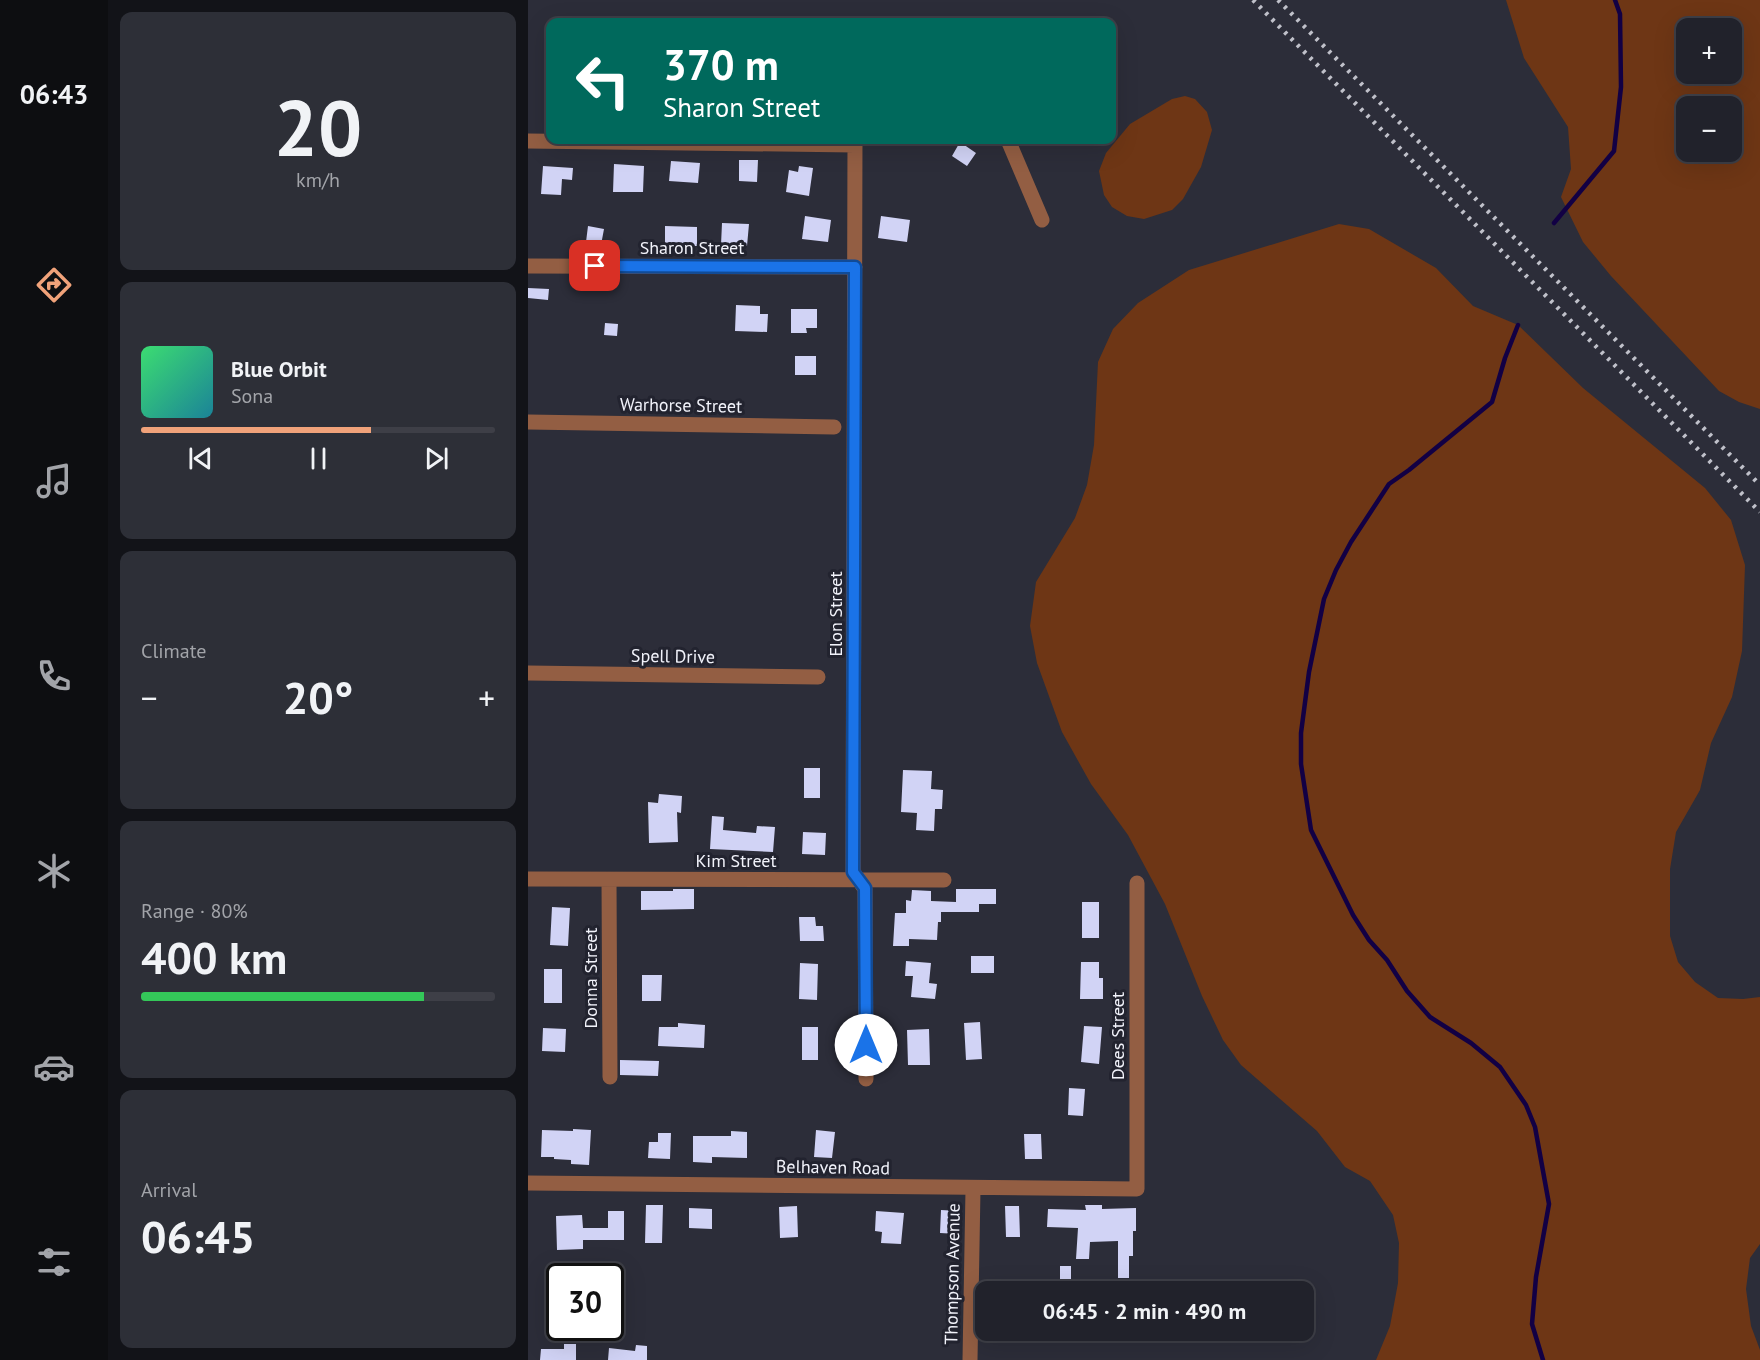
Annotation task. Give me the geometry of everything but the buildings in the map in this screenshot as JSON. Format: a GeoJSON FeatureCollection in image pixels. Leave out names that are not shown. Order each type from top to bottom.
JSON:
{"type":"FeatureCollection","features":[{"type":"Feature","properties":{"kind":"street"},"geometry":{"type":"LineString","coordinates":[[528,141],[546,141]]}},
{"type":"Feature","properties":{"kind":"street","name":"Elon Street"},"geometry":{"type":"LineString","coordinates":[[855,144],[853,872],[865,888],[867,1079]]}},
{"type":"Feature","properties":{"kind":"street"},"geometry":{"type":"LineString","coordinates":[[1010,144],[1042,220]]}},
{"type":"Feature","properties":{"kind":"street","name":"Sharon Street"},"geometry":{"type":"LineString","coordinates":[[528,266],[855,267]]}},
{"type":"Feature","properties":{"kind":"street","name":"Warhorse Street"},"geometry":{"type":"LineString","coordinates":[[528,422],[834,427]]}},
{"type":"Feature","properties":{"kind":"street","name":"Spell Drive"},"geometry":{"type":"LineString","coordinates":[[528,673],[818,677]]}},
{"type":"Feature","properties":{"kind":"street","name":"Kim Street"},"geometry":{"type":"LineString","coordinates":[[528,879],[944,880]]}},
{"type":"Feature","properties":{"kind":"street","name":"Donna Street"},"geometry":{"type":"LineString","coordinates":[[609,880],[610,1077]]}},
{"type":"Feature","properties":{"kind":"street","name":"Dees Street"},"geometry":{"type":"LineString","coordinates":[[1137,883],[1137,1189]]}},
{"type":"Feature","properties":{"kind":"street","name":"Belhaven Road"},"geometry":{"type":"LineString","coordinates":[[528,1184],[1137,1189]]}},
{"type":"Feature","properties":{"kind":"street","name":"Thompson Avenue"},"geometry":{"type":"LineString","coordinates":[[970,1360],[973,1189]]}},
{"type":"Feature","properties":{"kind":"shaded area"},"geometry":{"type":"Polygon","coordinates":[[[1506,0],[1760,0],[1760,409],[1739,402],[1719,391],[1611,276],[1583,242],[1561,197],[1571,169],[1568,127],[1524,58],[1506,0]]]}},
{"type":"Feature","properties":{"kind":"shaded area"},"geometry":{"type":"Polygon","coordinates":[[[1185,96],[1195,99],[1207,112],[1212,130],[1201,167],[1183,199],[1172,210],[1144,219],[1127,216],[1112,207],[1104,195],[1099,171],[1106,153],[1116,144],[1130,124],[1172,99],[1185,96]]]}},
{"type":"Feature","properties":{"kind":"shaded area"},"geometry":{"type":"Polygon","coordinates":[[[1339,224],[1369,229],[1436,268],[1473,306],[1518,325],[1583,388],[1705,488],[1731,520],[1745,565],[1742,651],[1732,697],[1711,743],[1700,790],[1676,832],[1670,869],[1670,936],[1678,962],[1695,982],[1718,998],[1760,997],[1760,1244],[1750,1258],[1746,1289],[1751,1326],[1760,1350],[1760,1360],[1376,1360],[1390,1326],[1398,1283],[1399,1243],[1393,1215],[1370,1181],[1345,1167],[1317,1131],[1241,1065],[1223,1040],[1202,996],[1165,904],[1128,835],[1091,784],[1062,732],[1037,663],[1030,626],[1036,582],[1075,518],[1087,485],[1094,445],[1098,362],[1113,329],[1138,303],[1189,270],[1339,224]]]}},
{"type":"Feature","properties":{"kind":"waterway"},"geometry":{"type":"LineString","coordinates":[[1554,223],[1614,151],[1621,87],[1620,14],[1615,0]]}},
{"type":"Feature","properties":{"kind":"waterway"},"geometry":{"type":"LineString","coordinates":[[1518,325],[1492,402],[1389,484],[1351,542],[1336,570],[1324,599],[1309,672],[1301,733],[1301,764],[1311,830],[1353,915],[1369,940],[1387,960],[1407,991],[1430,1017],[1471,1043],[1500,1067],[1526,1105],[1535,1127],[1549,1204],[1536,1277],[1532,1324],[1543,1360]]}},
{"type":"Feature","properties":{"kind":"railway"},"geometry":{"type":"LineString","coordinates":[[1253,0],[1760,512]]}},
{"type":"Feature","properties":{"kind":"railway"},"geometry":{"type":"LineString","coordinates":[[1278,0],[1760,485]]}},
{"type":"Feature","properties":{"kind":"route"},"geometry":{"type":"LineString","coordinates":[[595,266],[855,267],[853,872],[865,888],[866,1045]]}}]}
